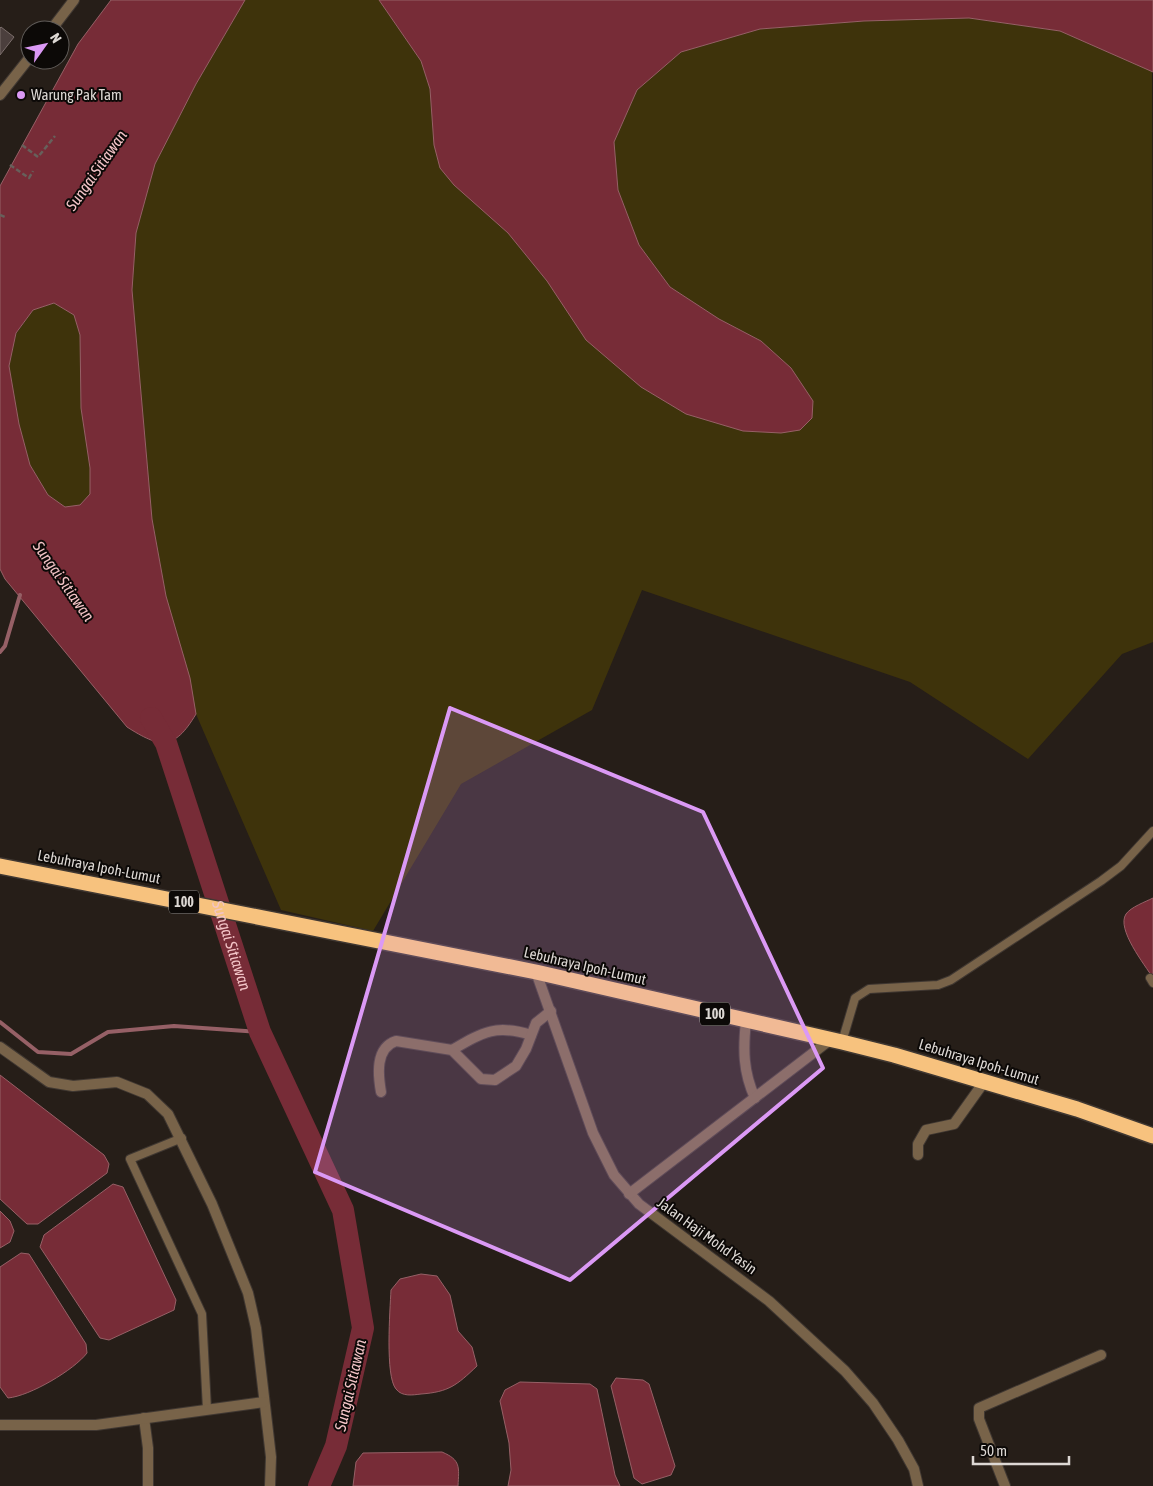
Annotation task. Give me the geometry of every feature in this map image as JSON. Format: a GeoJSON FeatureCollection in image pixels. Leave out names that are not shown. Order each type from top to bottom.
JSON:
{"type":"FeatureCollection","features":[{"type":"Feature","properties":{"kind":"highway","name":"Lebuhraya Ipoh-Lumut"},"geometry":{"type":"LineString","coordinates":[[0,866],[536,972],[836,1041],[894,1055],[1077,1109],[1153,1136]]}},
{"type":"Feature","properties":{"kind":"street"},"geometry":{"type":"LineString","coordinates":[[59,20],[74,0]]}},
{"type":"Feature","properties":{"kind":"street"},"geometry":{"type":"LineString","coordinates":[[0,95],[20,69]]}},
{"type":"Feature","properties":{"kind":"street","name":"Jalan Haji Mohd Yasin"},"geometry":{"type":"LineString","coordinates":[[536,972],[592,1133],[614,1175],[639,1204],[769,1301],[845,1371],[873,1403],[898,1440],[914,1469],[918,1486]]}},
{"type":"Feature","properties":{"kind":"street"},"geometry":{"type":"LineString","coordinates":[[380,1092],[378,1069],[384,1052],[396,1041],[452,1050],[481,1079],[495,1080],[516,1066],[536,1023],[551,1011]]}},
{"type":"Feature","properties":{"kind":"street"},"geometry":{"type":"LineString","coordinates":[[746,1021],[744,1058],[747,1081],[755,1098]]}},
{"type":"Feature","properties":{"kind":"street"},"geometry":{"type":"LineString","coordinates":[[452,1050],[493,1029],[515,1030],[532,1035]]}},
{"type":"Feature","properties":{"kind":"street"},"geometry":{"type":"LineString","coordinates":[[629,1194],[755,1098],[836,1041]]}},
{"type":"Feature","properties":{"kind":"street"},"geometry":{"type":"LineString","coordinates":[[0,1047],[49,1082],[73,1086],[117,1082],[147,1094],[168,1114],[182,1138],[231,1248],[248,1293],[256,1328],[271,1457],[270,1486]]}},
{"type":"Feature","properties":{"kind":"street"},"geometry":{"type":"LineString","coordinates":[[918,1155],[918,1144],[926,1130],[954,1124],[984,1082]]}},
{"type":"Feature","properties":{"kind":"street"},"geometry":{"type":"LineString","coordinates":[[1005,1486],[979,1419],[979,1408],[1101,1356]]}},
{"type":"Feature","properties":{"kind":"street"},"geometry":{"type":"LineString","coordinates":[[0,1425],[96,1425],[207,1409],[263,1398]]}},
{"type":"Feature","properties":{"kind":"street"},"geometry":{"type":"LineString","coordinates":[[144,1418],[148,1448],[148,1486]]}},
{"type":"Feature","properties":{"kind":"lane"},"geometry":{"type":"LineString","coordinates":[[836,1041],[855,998],[862,993],[869,989],[938,985],[952,980],[1101,881],[1121,866],[1153,831]]}},
{"type":"Feature","properties":{"kind":"lane"},"geometry":{"type":"LineString","coordinates":[[182,1138],[130,1159],[202,1314],[207,1409]]}},
{"type":"Feature","properties":{"kind":"path"},"geometry":{"type":"LineString","coordinates":[[22,144],[38,157],[56,136]]}},
{"type":"Feature","properties":{"kind":"path"},"geometry":{"type":"LineString","coordinates":[[10,165],[29,178],[33,171]]}},
{"type":"Feature","properties":{"kind":"path"},"geometry":{"type":"LineString","coordinates":[[0,215],[5,218]]}},
{"type":"Feature","properties":{"kind":"highlighted area"},"geometry":{"type":"Polygon","coordinates":[[[450,708],[703,812],[823,1068],[570,1280],[315,1172],[450,708]]]}},
{"type":"Feature","properties":{"kind":"shaded area"},"geometry":{"type":"Polygon","coordinates":[[[245,0],[379,0],[421,61],[430,89],[434,145],[483,209],[508,233],[547,281],[761,341],[719,319],[670,287],[639,245],[618,190],[614,142],[637,90],[681,52],[760,29],[864,21],[969,18],[1060,31],[1152,71],[1153,642],[1122,654],[1028,759],[910,682],[642,590],[592,710],[461,784],[373,931],[281,910],[196,714],[166,596],[152,519],[132,290],[136,233],[155,164],[196,84],[245,0]]]}},
{"type":"Feature","properties":{"kind":"shaded area"},"geometry":{"type":"Polygon","coordinates":[[[54,303],[74,315],[80,335],[81,408],[90,468],[90,494],[80,505],[65,507],[48,495],[30,465],[19,424],[9,366],[16,334],[33,310],[54,303]]]}},
{"type":"Feature","properties":{"kind":"water"},"geometry":{"type":"Polygon","coordinates":[[[111,0],[245,0],[196,84],[155,164],[136,233],[132,290],[152,519],[166,596],[190,678],[196,714],[181,735],[166,742],[149,739],[127,727],[5,579],[0,569],[0,186],[64,70],[70,70],[70,59],[78,44],[111,0]],[[54,303],[33,310],[16,333],[9,366],[19,424],[30,465],[48,495],[65,507],[80,505],[90,494],[90,468],[81,408],[80,335],[74,315],[54,303]]]}},
{"type":"Feature","properties":{"kind":"water"},"geometry":{"type":"Polygon","coordinates":[[[379,0],[1153,0],[1153,72],[1060,31],[969,18],[864,21],[760,29],[681,52],[637,90],[614,142],[618,190],[639,245],[670,287],[719,319],[761,341],[791,368],[813,401],[812,418],[800,430],[781,433],[743,431],[686,414],[641,387],[586,340],[547,281],[508,233],[454,185],[440,168],[434,145],[430,89],[421,61],[379,0]]]}},
{"type":"Feature","properties":{"kind":"water"},"geometry":{"type":"Polygon","coordinates":[[[1153,898],[1153,978],[1133,947],[1125,929],[1124,921],[1126,914],[1131,909],[1153,898]]]}},
{"type":"Feature","properties":{"kind":"water"},"geometry":{"type":"Polygon","coordinates":[[[0,1075],[104,1155],[109,1164],[107,1173],[38,1224],[27,1224],[0,1199],[0,1075]]]}},
{"type":"Feature","properties":{"kind":"water"},"geometry":{"type":"Polygon","coordinates":[[[113,1184],[123,1187],[176,1300],[174,1310],[109,1340],[100,1338],[40,1247],[44,1235],[113,1184]]]}},
{"type":"Feature","properties":{"kind":"water"},"geometry":{"type":"Polygon","coordinates":[[[0,1211],[10,1221],[14,1231],[10,1242],[0,1248],[0,1211]]]}},
{"type":"Feature","properties":{"kind":"water"},"geometry":{"type":"Polygon","coordinates":[[[21,1253],[29,1254],[86,1344],[87,1353],[72,1367],[51,1381],[28,1393],[8,1398],[0,1387],[0,1267],[21,1253]]]}},
{"type":"Feature","properties":{"kind":"water"},"geometry":{"type":"Polygon","coordinates":[[[421,1274],[437,1276],[450,1295],[458,1331],[472,1347],[477,1366],[458,1383],[446,1389],[431,1393],[408,1395],[398,1392],[390,1371],[391,1290],[400,1279],[421,1274]]]}},
{"type":"Feature","properties":{"kind":"water"},"geometry":{"type":"Polygon","coordinates":[[[616,1378],[643,1380],[649,1384],[675,1466],[671,1475],[642,1484],[634,1478],[611,1386],[616,1378]]]}},
{"type":"Feature","properties":{"kind":"water"},"geometry":{"type":"Polygon","coordinates":[[[520,1382],[590,1384],[597,1389],[615,1475],[620,1486],[508,1486],[511,1470],[509,1443],[500,1401],[505,1390],[520,1382]]]}},
{"type":"Feature","properties":{"kind":"water"},"geometry":{"type":"Polygon","coordinates":[[[442,1452],[453,1458],[458,1465],[458,1486],[353,1486],[356,1462],[363,1453],[442,1452]]]}},
{"type":"Feature","properties":{"kind":"building"},"geometry":{"type":"Polygon","coordinates":[[[0,28],[14,37],[0,55],[0,28]]]}},
{"type":"Feature","properties":{"kind":"waterway"},"geometry":{"type":"LineString","coordinates":[[0,652],[5,646],[20,595]]}},
{"type":"Feature","properties":{"kind":"waterway","name":"Sungai Sitiawan"},"geometry":{"type":"LineString","coordinates":[[151,718],[166,743],[260,1032],[343,1210],[363,1328],[336,1446],[319,1486]]}},
{"type":"Feature","properties":{"kind":"waterway"},"geometry":{"type":"LineString","coordinates":[[0,1022],[38,1052],[71,1054],[108,1032],[174,1026],[260,1032]]}},
{"type":"Feature","properties":{"kind":"place","name":"Warung Pak Tam"},"geometry":{"type":"Point","coordinates":[21,95]}}]}
